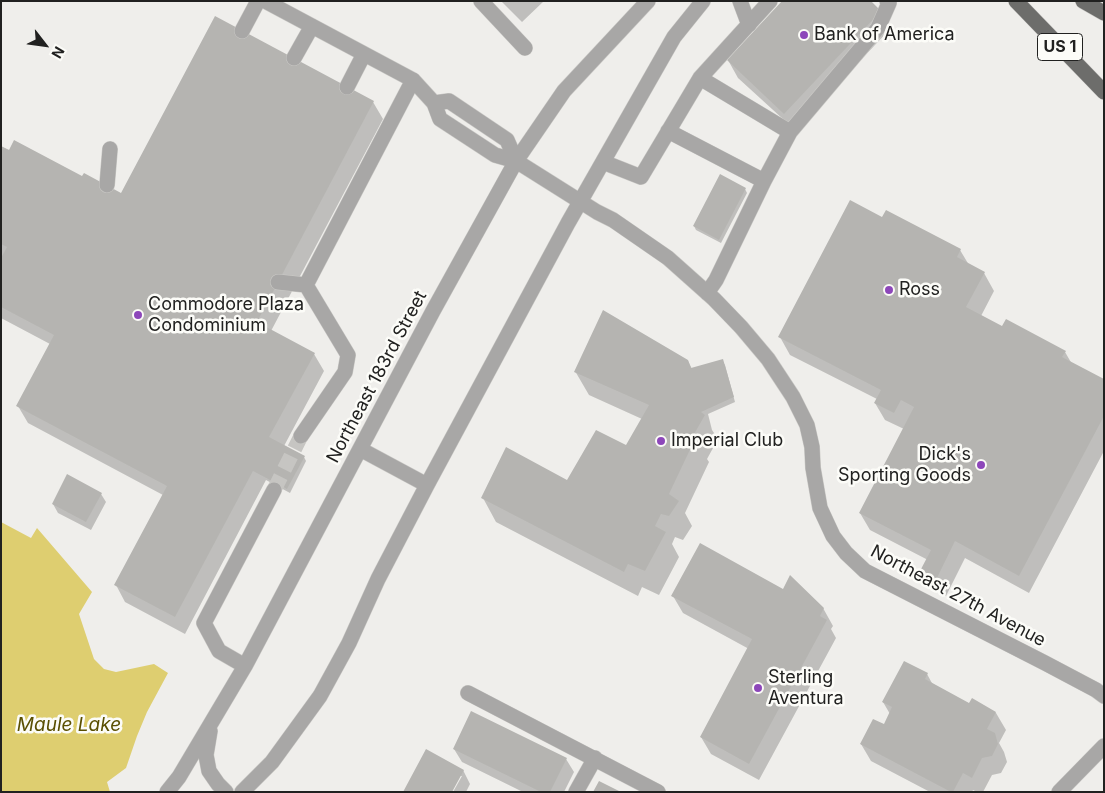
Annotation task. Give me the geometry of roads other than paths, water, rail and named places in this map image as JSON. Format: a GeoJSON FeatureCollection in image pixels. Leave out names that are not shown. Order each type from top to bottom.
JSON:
{"type":"FeatureCollection","features":[{"type":"Feature","properties":{"kind":"main road","name":"US 1"},"geometry":{"type":"LineString","coordinates":[[1016,1],[1104,92]]}},
{"type":"Feature","properties":{"kind":"main road"},"geometry":{"type":"LineString","coordinates":[[1083,1],[1104,13]]}},
{"type":"Feature","properties":{"kind":"street"},"geometry":{"type":"LineString","coordinates":[[242,30],[258,1]]}},
{"type":"Feature","properties":{"kind":"street"},"geometry":{"type":"LineString","coordinates":[[265,1],[413,80],[434,103],[450,100],[506,140],[516,160]]}},
{"type":"Feature","properties":{"kind":"street"},"geometry":{"type":"LineString","coordinates":[[481,1],[525,48]]}},
{"type":"Feature","properties":{"kind":"street","name":"Northeast 183rd Street"},"geometry":{"type":"LineString","coordinates":[[167,792],[179,777],[245,666],[433,311],[516,160],[564,91],[648,1]]}},
{"type":"Feature","properties":{"kind":"street"},"geometry":{"type":"LineString","coordinates":[[690,18],[694,1]]}},
{"type":"Feature","properties":{"kind":"street"},"geometry":{"type":"LineString","coordinates":[[242,792],[272,762],[320,696],[349,644],[378,578],[580,201],[674,37],[703,1]]}},
{"type":"Feature","properties":{"kind":"street"},"geometry":{"type":"LineString","coordinates":[[740,1],[749,24]]}},
{"type":"Feature","properties":{"kind":"street"},"geometry":{"type":"LineString","coordinates":[[603,162],[641,176],[700,78],[770,1]]}},
{"type":"Feature","properties":{"kind":"street"},"geometry":{"type":"LineString","coordinates":[[708,293],[790,132],[878,28],[889,3],[887,1]]}},
{"type":"Feature","properties":{"kind":"street"},"geometry":{"type":"LineString","coordinates":[[294,58],[312,26]]}},
{"type":"Feature","properties":{"kind":"street"},"geometry":{"type":"LineString","coordinates":[[347,87],[364,54]]}},
{"type":"Feature","properties":{"kind":"street"},"geometry":{"type":"LineString","coordinates":[[700,78],[790,132]]}},
{"type":"Feature","properties":{"kind":"street"},"geometry":{"type":"LineString","coordinates":[[306,285],[413,80]]}},
{"type":"Feature","properties":{"kind":"street"},"geometry":{"type":"LineString","coordinates":[[668,131],[764,181]]}},
{"type":"Feature","properties":{"kind":"street"},"geometry":{"type":"LineString","coordinates":[[107,185],[110,149]]}},
{"type":"Feature","properties":{"kind":"street","name":"Northeast 27th Avenue"},"geometry":{"type":"LineString","coordinates":[[516,160],[597,212],[613,220],[662,253],[708,293],[741,327],[768,360],[793,397],[806,425],[812,447],[820,508],[833,536],[846,553],[865,571],[1045,663],[1104,696]]}},
{"type":"Feature","properties":{"kind":"street"},"geometry":{"type":"LineString","coordinates":[[278,282],[306,285]]}},
{"type":"Feature","properties":{"kind":"street"},"geometry":{"type":"LineString","coordinates":[[301,436],[345,372],[348,355],[306,285]]}},
{"type":"Feature","properties":{"kind":"street"},"geometry":{"type":"LineString","coordinates":[[360,448],[427,485]]}},
{"type":"Feature","properties":{"kind":"street"},"geometry":{"type":"LineString","coordinates":[[245,666],[219,651],[204,624],[274,490]]}},
{"type":"Feature","properties":{"kind":"street"},"geometry":{"type":"LineString","coordinates":[[468,693],[658,792]]}},
{"type":"Feature","properties":{"kind":"street"},"geometry":{"type":"LineString","coordinates":[[212,722],[206,755],[209,771],[226,792]]}},
{"type":"Feature","properties":{"kind":"street"},"geometry":{"type":"LineString","coordinates":[[1060,792],[1104,746]]}},
{"type":"Feature","properties":{"kind":"street"},"geometry":{"type":"LineString","coordinates":[[576,792],[595,758]]}},
{"type":"Feature","properties":{"kind":"water","name":"Maule Lake"},"geometry":{"type":"Polygon","coordinates":[[[1,522],[31,538],[37,528],[92,592],[79,614],[94,659],[104,669],[116,672],[154,664],[168,673],[147,712],[126,768],[107,782],[110,792],[1,792],[1,522]]]}},
{"type":"Feature","properties":{"kind":"tunnel"},"geometry":{"type":"LineString","coordinates":[[274,490],[301,436]]}},
{"type":"Feature","properties":{"kind":"place","name":"Bank of America"},"geometry":{"type":"Point","coordinates":[804,35]}},
{"type":"Feature","properties":{"kind":"place","name":"Ross"},"geometry":{"type":"Point","coordinates":[889,290]}},
{"type":"Feature","properties":{"kind":"place","name":"Commodore Plaza Condominium"},"geometry":{"type":"Point","coordinates":[138,315]}},
{"type":"Feature","properties":{"kind":"place","name":"Imperial Club"},"geometry":{"type":"Point","coordinates":[661,441]}},
{"type":"Feature","properties":{"kind":"place","name":"Dick's Sporting Goods"},"geometry":{"type":"Point","coordinates":[981,465]}},
{"type":"Feature","properties":{"kind":"place","name":"Sterling Aventura"},"geometry":{"type":"Point","coordinates":[758,688]}}]}
